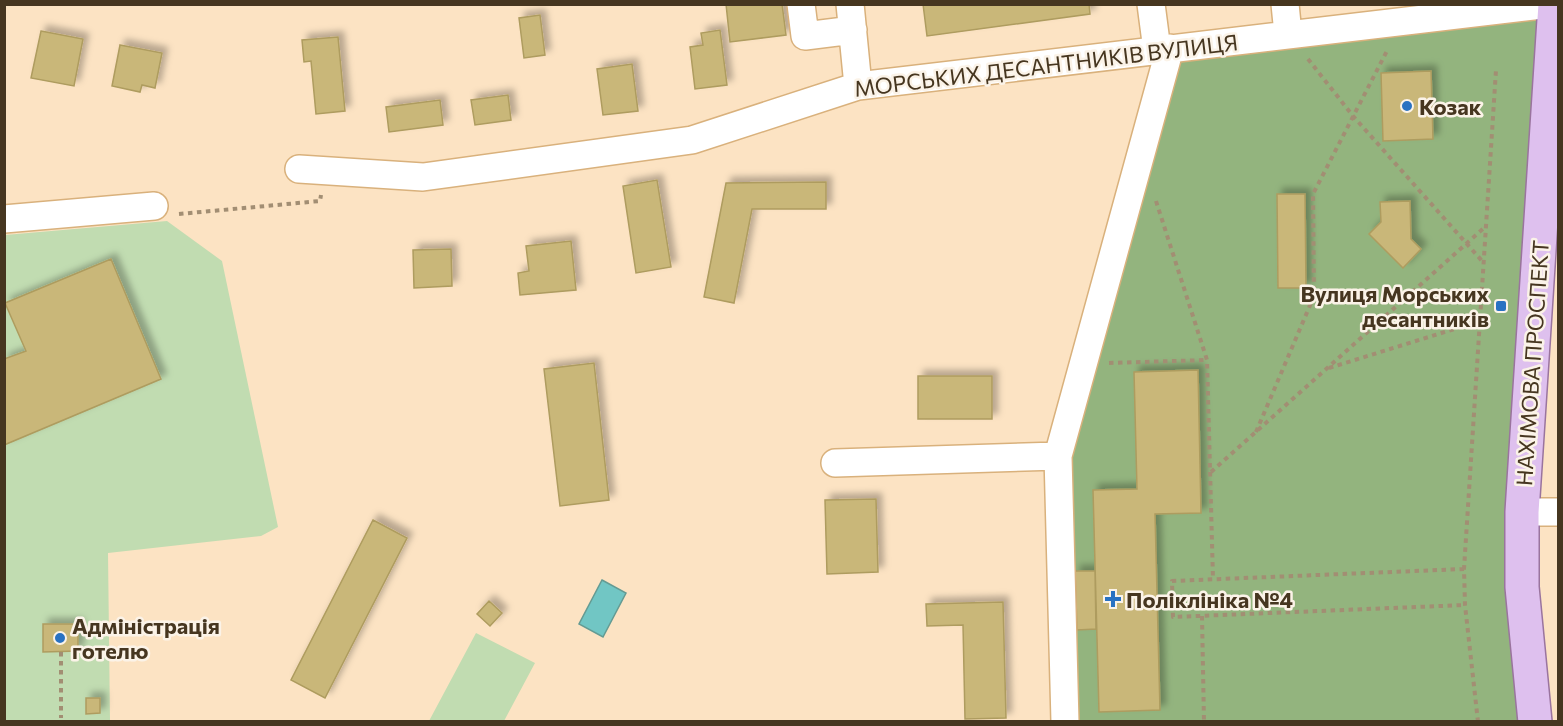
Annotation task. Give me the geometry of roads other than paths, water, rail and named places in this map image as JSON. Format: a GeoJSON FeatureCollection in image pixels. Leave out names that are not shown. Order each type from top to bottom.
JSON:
{"type":"FeatureCollection","features":[{"type":"Feature","properties":{"kind":"main road","name":"НАХІМОВА ПРОСПЕКТ"},"geometry":{"type":"LineString","coordinates":[[1535,722],[1522,587],[1522,512],[1555,4]]}},
{"type":"Feature","properties":{"kind":"street"},"geometry":{"type":"LineString","coordinates":[[801,4],[805,36],[851,17],[858,86]]}},
{"type":"Feature","properties":{"kind":"street"},"geometry":{"type":"LineString","coordinates":[[1065,722],[1058,456],[1163,49],[1150,4]]}},
{"type":"Feature","properties":{"kind":"street"},"geometry":{"type":"LineString","coordinates":[[1285,4],[1288,34]]}},
{"type":"Feature","properties":{"kind":"street","name":"МОРСЬКИХ ДЕСАНТНИКІВ ВУЛИЦЯ"},"geometry":{"type":"LineString","coordinates":[[299,169],[423,177],[692,140],[858,86],[1550,4]]}},
{"type":"Feature","properties":{"kind":"street"},"geometry":{"type":"LineString","coordinates":[[4,219],[161,211]]}},
{"type":"Feature","properties":{"kind":"street"},"geometry":{"type":"LineString","coordinates":[[835,463],[1058,456]]}},
{"type":"Feature","properties":{"kind":"street"},"geometry":{"type":"LineString","coordinates":[[1522,512],[1558,512]]}},
{"type":"Feature","properties":{"kind":"water"},"geometry":{"type":"Polygon","coordinates":[[[602,580],[626,593],[603,637],[579,624],[602,580]]]}},
{"type":"Feature","properties":{"kind":"place","name":"Козак"},"geometry":{"type":"Point","coordinates":[1407,106]}},
{"type":"Feature","properties":{"kind":"place","name":"Вулиця Морських десантників"},"geometry":{"type":"Point","coordinates":[1501,306]}},
{"type":"Feature","properties":{"kind":"place","name":"Поліклініка №4"},"geometry":{"type":"Point","coordinates":[1113,599]}},
{"type":"Feature","properties":{"kind":"place","name":"Адміністрація готелю"},"geometry":{"type":"Point","coordinates":[60,638]}}]}
